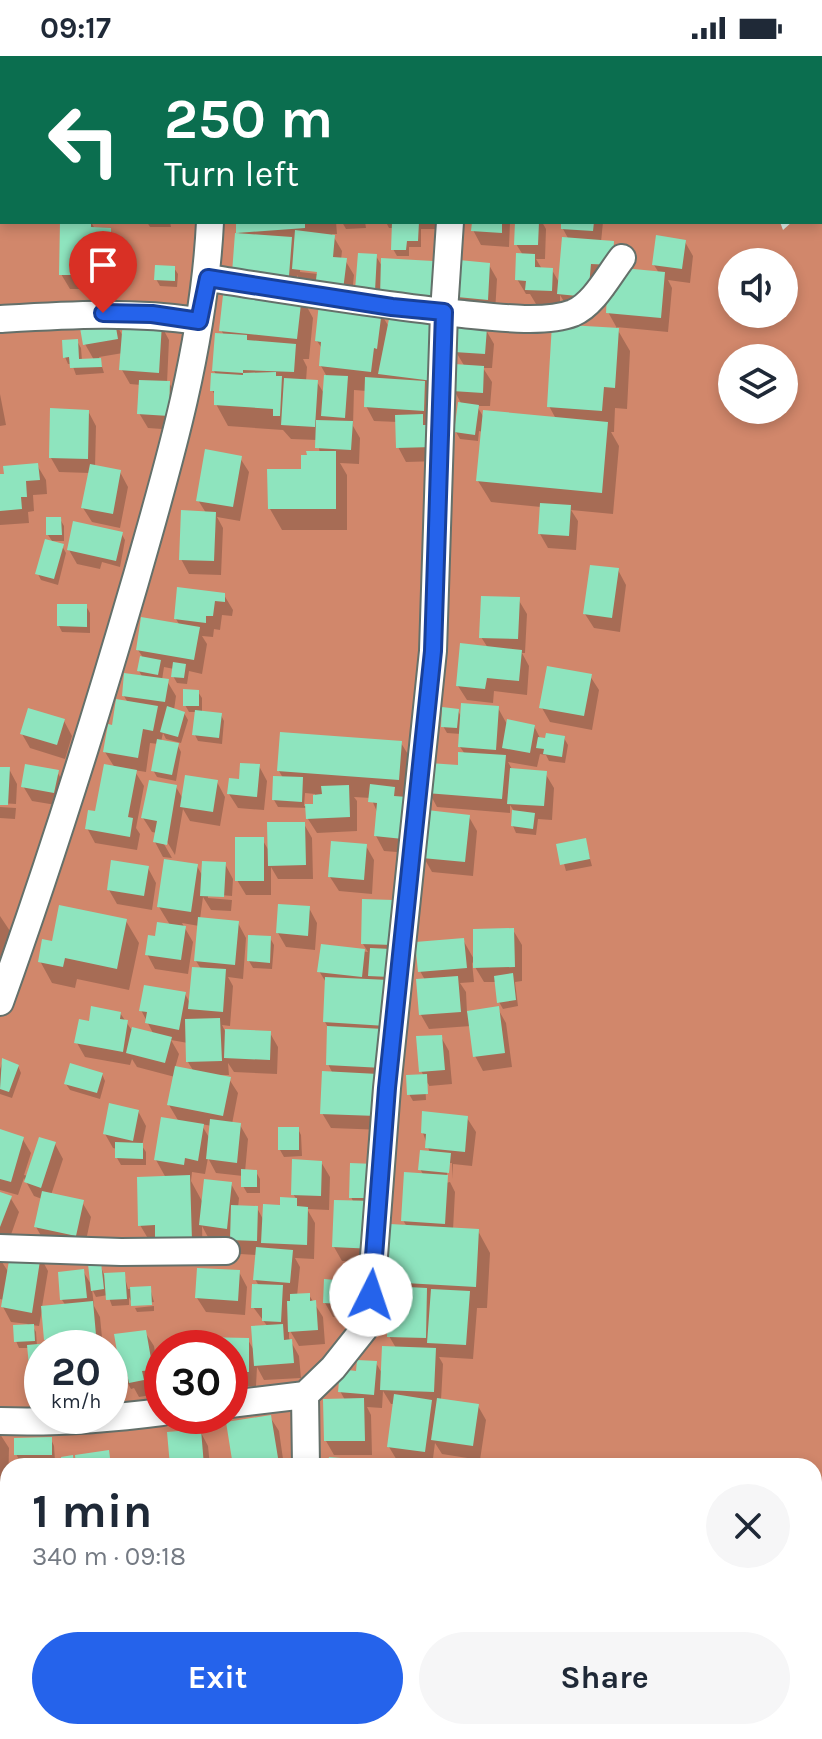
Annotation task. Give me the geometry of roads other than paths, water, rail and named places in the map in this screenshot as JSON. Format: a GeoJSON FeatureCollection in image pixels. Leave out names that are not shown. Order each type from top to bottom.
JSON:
{"type":"FeatureCollection","features":[{"type":"Feature","properties":{"kind":"street"},"geometry":{"type":"LineString","coordinates":[[0,1002],[93,727],[176,439],[208,278],[210,224]]}},
{"type":"Feature","properties":{"kind":"street"},"geometry":{"type":"LineString","coordinates":[[248,1402],[305,1395],[333,1368],[364,1329],[371,1295],[387,1088],[433,651],[450,224]]}},
{"type":"Feature","properties":{"kind":"street"},"geometry":{"type":"LineString","coordinates":[[208,278],[392,307],[511,317],[565,315],[586,306],[622,258]]}},
{"type":"Feature","properties":{"kind":"street"},"geometry":{"type":"LineString","coordinates":[[0,319],[103,313],[152,314],[199,321]]}},
{"type":"Feature","properties":{"kind":"street"},"geometry":{"type":"LineString","coordinates":[[0,1248],[226,1251]]}},
{"type":"Feature","properties":{"kind":"street"},"geometry":{"type":"LineString","coordinates":[[305,1395],[306,1458]]}},
{"type":"Feature","properties":{"kind":"street"},"geometry":{"type":"LineString","coordinates":[[0,1421],[45,1423],[144,1414]]}}]}
